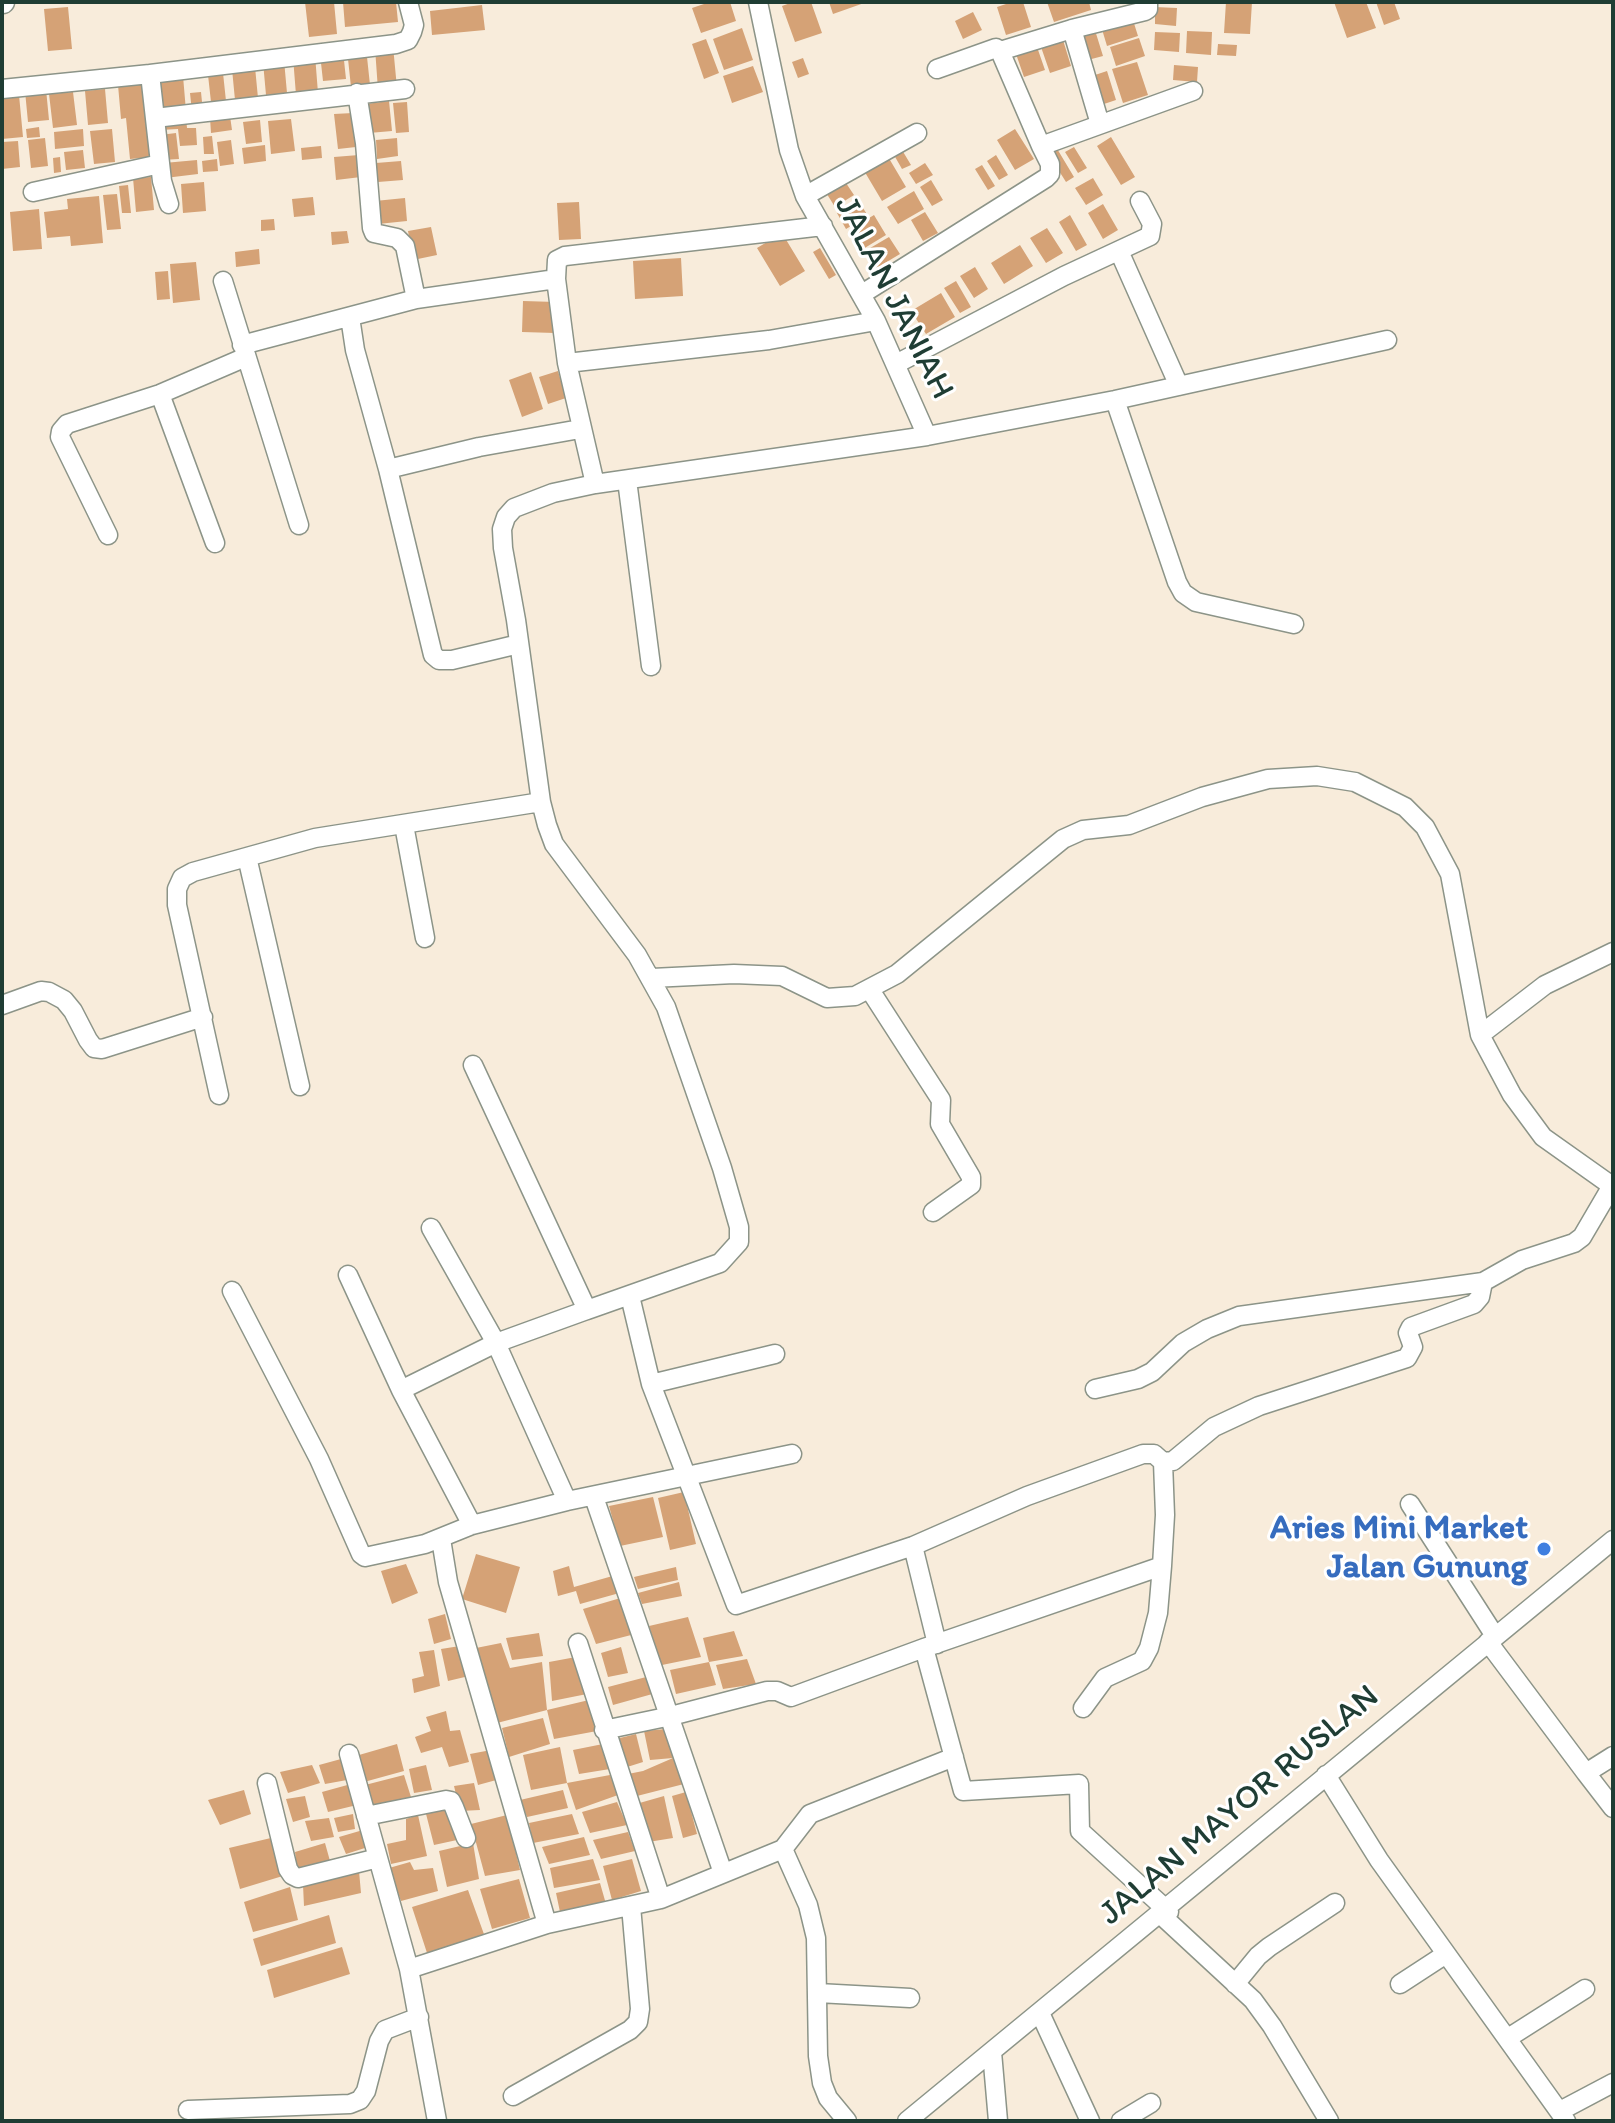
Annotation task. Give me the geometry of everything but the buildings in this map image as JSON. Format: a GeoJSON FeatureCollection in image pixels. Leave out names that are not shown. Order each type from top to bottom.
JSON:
{"type":"FeatureCollection","features":[{"type":"Feature","properties":{"kind":"street"},"geometry":{"type":"LineString","coordinates":[[2,89],[396,44],[408,40],[414,25],[408,2]]}},
{"type":"Feature","properties":{"kind":"street","name":"JALAN JANIAH"},"geometry":{"type":"LineString","coordinates":[[758,2],[789,150],[805,196],[876,321],[927,436],[1115,400],[1387,340]]}},
{"type":"Feature","properties":{"kind":"street"},"geometry":{"type":"LineString","coordinates":[[1000,51],[1140,13],[1148,9],[1148,2]]}},
{"type":"Feature","properties":{"kind":"street"},"geometry":{"type":"LineString","coordinates":[[1072,29],[1100,124]]}},
{"type":"Feature","properties":{"kind":"street"},"geometry":{"type":"LineString","coordinates":[[862,294],[1046,178],[1051,170],[1000,51],[996,48],[989,50],[937,69]]}},
{"type":"Feature","properties":{"kind":"street"},"geometry":{"type":"LineString","coordinates":[[150,74],[160,164],[169,204]]}},
{"type":"Feature","properties":{"kind":"street"},"geometry":{"type":"LineString","coordinates":[[155,118],[405,89]]}},
{"type":"Feature","properties":{"kind":"street"},"geometry":{"type":"LineString","coordinates":[[1041,146],[1193,91]]}},
{"type":"Feature","properties":{"kind":"street"},"geometry":{"type":"LineString","coordinates":[[357,93],[365,143],[372,228],[374,233],[397,238],[405,246],[416,299]]}},
{"type":"Feature","properties":{"kind":"street"},"geometry":{"type":"LineString","coordinates":[[805,196],[917,133]]}},
{"type":"Feature","properties":{"kind":"street"},"geometry":{"type":"LineString","coordinates":[[33,192],[160,164]]}},
{"type":"Feature","properties":{"kind":"street"},"geometry":{"type":"LineString","coordinates":[[896,364],[1064,276],[1150,236],[1153,233],[1152,224],[1140,201]]}},
{"type":"Feature","properties":{"kind":"street"},"geometry":{"type":"LineString","coordinates":[[595,484],[567,363],[556,279],[557,260],[565,256],[823,226]]}},
{"type":"Feature","properties":{"kind":"street"},"geometry":{"type":"LineString","coordinates":[[1119,251],[1179,386]]}},
{"type":"Feature","properties":{"kind":"street"},"geometry":{"type":"LineString","coordinates":[[108,535],[60,437],[67,424],[160,394],[244,351],[350,317],[416,299],[556,279]]}},
{"type":"Feature","properties":{"kind":"street"},"geometry":{"type":"LineString","coordinates":[[223,281],[299,525]]}},
{"type":"Feature","properties":{"kind":"street"},"geometry":{"type":"LineString","coordinates":[[350,317],[355,350],[388,469],[433,655],[439,660],[452,660],[519,644]]}},
{"type":"Feature","properties":{"kind":"street"},"geometry":{"type":"LineString","coordinates":[[567,363],[769,340],[876,321]]}},
{"type":"Feature","properties":{"kind":"street"},"geometry":{"type":"LineString","coordinates":[[160,394],[215,543]]}},
{"type":"Feature","properties":{"kind":"street"},"geometry":{"type":"LineString","coordinates":[[1115,400],[1183,593],[1196,602],[1294,624]]}},
{"type":"Feature","properties":{"kind":"street"},"geometry":{"type":"LineString","coordinates":[[388,469],[479,447],[580,429]]}},
{"type":"Feature","properties":{"kind":"street"},"geometry":{"type":"LineString","coordinates":[[401,1390],[496,1343],[720,1263],[739,1242],[717,1153],[666,1007],[652,978],[614,921],[586,890],[554,844],[541,802],[503,548],[502,529],[506,517],[514,508],[540,498],[595,484],[927,436]]}},
{"type":"Feature","properties":{"kind":"street"},"geometry":{"type":"LineString","coordinates":[[627,480],[651,666]]}},
{"type":"Feature","properties":{"kind":"street"},"geometry":{"type":"LineString","coordinates":[[652,978],[734,974],[782,976],[827,998],[855,996],[897,974],[1044,854],[1083,830],[1129,825],[1202,797],[1268,779],[1317,776],[1355,782],[1405,807],[1425,827],[1450,874],[1480,1035],[1512,1095],[1543,1137],[1612,1185],[1582,1237],[1574,1243],[1522,1260],[1483,1282],[1239,1316],[1183,1343],[1152,1372],[1138,1379],[1095,1389]]}},
{"type":"Feature","properties":{"kind":"street"},"geometry":{"type":"LineString","coordinates":[[219,1095],[177,905],[177,889],[182,878],[193,872],[315,838],[541,802]]}},
{"type":"Feature","properties":{"kind":"street"},"geometry":{"type":"LineString","coordinates":[[404,825],[425,938]]}},
{"type":"Feature","properties":{"kind":"street"},"geometry":{"type":"LineString","coordinates":[[247,857],[300,1086]]}},
{"type":"Feature","properties":{"kind":"street"},"geometry":{"type":"LineString","coordinates":[[1480,1035],[1545,985],[1613,952]]}},
{"type":"Feature","properties":{"kind":"street"},"geometry":{"type":"LineString","coordinates":[[870,990],[941,1100],[940,1124],[971,1177],[971,1185],[933,1212]]}},
{"type":"Feature","properties":{"kind":"street"},"geometry":{"type":"LineString","coordinates":[[2,1005],[41,991],[49,992],[64,1000],[94,1048],[102,1049],[203,1017]]}},
{"type":"Feature","properties":{"kind":"street"},"geometry":{"type":"LineString","coordinates":[[473,1065],[587,1310]]}},
{"type":"Feature","properties":{"kind":"street"},"geometry":{"type":"LineString","coordinates":[[431,1228],[496,1343],[567,1501]]}},
{"type":"Feature","properties":{"kind":"street"},"geometry":{"type":"LineString","coordinates":[[348,1275],[401,1390],[472,1525]]}},
{"type":"Feature","properties":{"kind":"street"},"geometry":{"type":"LineString","coordinates":[[1163,1462],[1173,1461],[1214,1427],[1259,1406],[1410,1356],[1413,1347],[1408,1333],[1411,1327],[1474,1304],[1480,1297],[1483,1282]]}},
{"type":"Feature","properties":{"kind":"street"},"geometry":{"type":"LineString","coordinates":[[232,1291],[319,1459],[365,1557],[441,1539],[472,1525],[567,1501],[792,1454]]}},
{"type":"Feature","properties":{"kind":"street"},"geometry":{"type":"LineString","coordinates":[[630,1296],[651,1384],[736,1605],[913,1546],[1027,1496],[1143,1454],[1154,1454],[1163,1462],[1165,1515],[1158,1613],[1146,1657],[1136,1665],[1105,1678],[1083,1708]]}},
{"type":"Feature","properties":{"kind":"street"},"geometry":{"type":"LineString","coordinates":[[651,1384],[775,1354]]}},
{"type":"Feature","properties":{"kind":"street"},"geometry":{"type":"LineString","coordinates":[[594,1497],[723,1873]]}},
{"type":"Feature","properties":{"kind":"street"},"geometry":{"type":"LineString","coordinates":[[1410,1504],[1491,1639],[1613,1808]]}},
{"type":"Feature","properties":{"kind":"street"},"geometry":{"type":"LineString","coordinates":[[441,1539],[448,1582],[547,1924]]}},
{"type":"Feature","properties":{"kind":"street","name":"JALAN MAYOR RUSLAN"},"geometry":{"type":"LineString","coordinates":[[907,2121],[1164,1913],[1326,1775],[1613,1540]]}},
{"type":"Feature","properties":{"kind":"street"},"geometry":{"type":"LineString","coordinates":[[913,1546],[930,1646],[963,1791],[1079,1784],[1080,1831],[1253,2000],[1329,2121]]}},
{"type":"Feature","properties":{"kind":"street"},"geometry":{"type":"LineString","coordinates":[[604,1730],[767,1691],[777,1691],[791,1697],[1162,1566]]}},
{"type":"Feature","properties":{"kind":"street"},"geometry":{"type":"LineString","coordinates":[[578,1643],[661,1899]]}},
{"type":"Feature","properties":{"kind":"street"},"geometry":{"type":"LineString","coordinates":[[349,1754],[409,1969],[437,2121]]}},
{"type":"Feature","properties":{"kind":"street"},"geometry":{"type":"LineString","coordinates":[[1586,1773],[1613,1756]]}},
{"type":"Feature","properties":{"kind":"street"},"geometry":{"type":"LineString","coordinates":[[409,1969],[547,1924],[661,1899],[783,1849],[810,1814],[954,1757]]}},
{"type":"Feature","properties":{"kind":"street"},"geometry":{"type":"LineString","coordinates":[[1326,1775],[1379,1860],[1563,2116],[1613,2083]]}},
{"type":"Feature","properties":{"kind":"street"},"geometry":{"type":"LineString","coordinates":[[267,1783],[292,1875],[298,1878],[378,1858]]}},
{"type":"Feature","properties":{"kind":"street"},"geometry":{"type":"LineString","coordinates":[[366,1816],[451,1801],[466,1838]]}},
{"type":"Feature","properties":{"kind":"street"},"geometry":{"type":"LineString","coordinates":[[783,1849],[808,1905],[816,1938],[818,2056],[822,2083],[828,2098],[847,2121]]}},
{"type":"Feature","properties":{"kind":"street"},"geometry":{"type":"LineString","coordinates":[[1235,1984],[1258,1956],[1335,1903]]}},
{"type":"Feature","properties":{"kind":"street"},"geometry":{"type":"LineString","coordinates":[[513,2096],[630,2030],[638,2022],[640,2009],[631,1906]]}},
{"type":"Feature","properties":{"kind":"street"},"geometry":{"type":"LineString","coordinates":[[1400,1984],[1446,1954]]}},
{"type":"Feature","properties":{"kind":"street"},"geometry":{"type":"LineString","coordinates":[[1508,2038],[1585,1989]]}},
{"type":"Feature","properties":{"kind":"street"},"geometry":{"type":"LineString","coordinates":[[818,1993],[910,1998]]}},
{"type":"Feature","properties":{"kind":"street"},"geometry":{"type":"LineString","coordinates":[[1040,2013],[1090,2121]]}},
{"type":"Feature","properties":{"kind":"street"},"geometry":{"type":"LineString","coordinates":[[188,2110],[350,2104],[360,2100],[366,2091],[379,2041],[385,2030],[419,2017]]}},
{"type":"Feature","properties":{"kind":"street"},"geometry":{"type":"LineString","coordinates":[[992,2052],[998,2121]]}},
{"type":"Feature","properties":{"kind":"street"},"geometry":{"type":"LineString","coordinates":[[1121,2121],[1151,2103]]}},
{"type":"Feature","properties":{"kind":"place","name":"Aries Mini Market Jalan Gunung"},"geometry":{"type":"Point","coordinates":[1544,1549]}}]}
